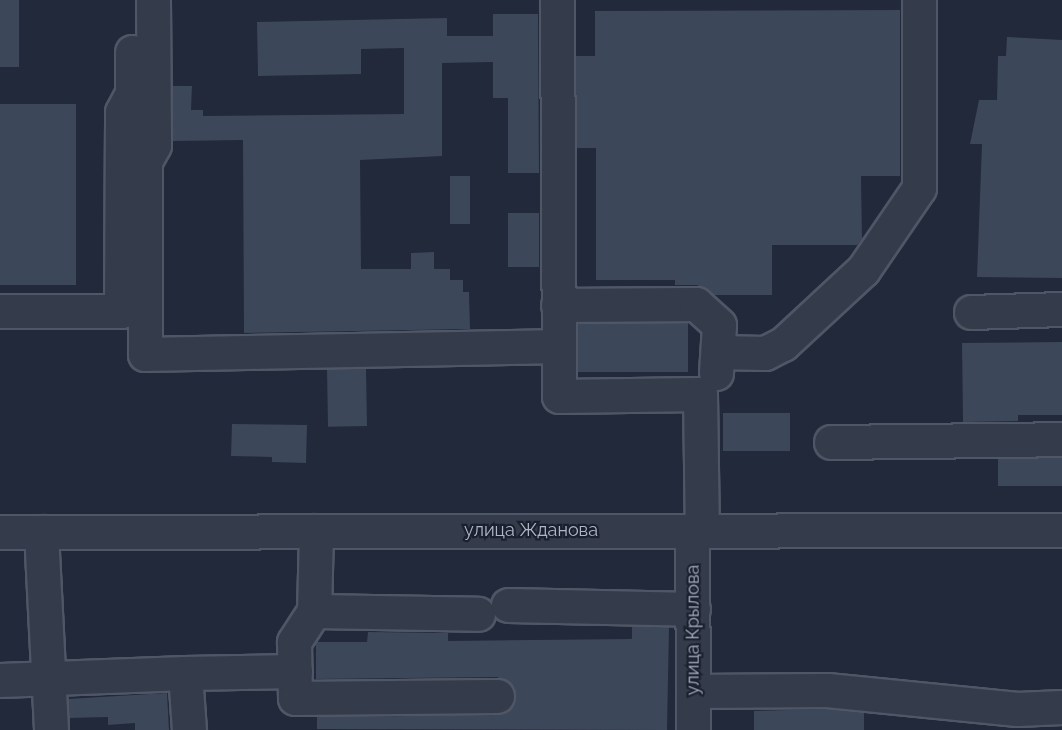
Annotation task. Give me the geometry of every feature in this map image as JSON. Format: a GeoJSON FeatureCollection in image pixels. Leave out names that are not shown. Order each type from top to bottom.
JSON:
{"type":"FeatureCollection","features":[{"type":"Feature","properties":{"kind":"street"},"geometry":{"type":"LineString","coordinates":[[0,311],[120,311],[122,112],[132,93],[131,0]]}},
{"type":"Feature","properties":{"kind":"street"},"geometry":{"type":"LineString","coordinates":[[153,0],[154,145],[145,161],[145,354],[559,346]]}},
{"type":"Feature","properties":{"kind":"street"},"geometry":{"type":"LineString","coordinates":[[557,0],[558,305],[559,396],[700,394],[718,369],[719,325],[696,304],[558,305]]}},
{"type":"Feature","properties":{"kind":"street"},"geometry":{"type":"LineString","coordinates":[[719,352],[765,354],[783,344],[863,270],[919,188],[919,0]]}},
{"type":"Feature","properties":{"kind":"street"},"geometry":{"type":"LineString","coordinates":[[971,312],[1062,309]]}},
{"type":"Feature","properties":{"kind":"street","name":"улица Крылова"},"geometry":{"type":"LineString","coordinates":[[693,730],[693,609],[700,394]]}},
{"type":"Feature","properties":{"kind":"street"},"geometry":{"type":"LineString","coordinates":[[831,442],[1062,439]]}},
{"type":"Feature","properties":{"kind":"street","name":"улица Жданова"},"geometry":{"type":"LineString","coordinates":[[0,532],[1062,530]]}},
{"type":"Feature","properties":{"kind":"street"},"geometry":{"type":"LineString","coordinates":[[316,531],[314,611],[294,642],[295,698],[497,696]]}},
{"type":"Feature","properties":{"kind":"street"},"geometry":{"type":"LineString","coordinates":[[41,532],[51,730]]}},
{"type":"Feature","properties":{"kind":"street"},"geometry":{"type":"LineString","coordinates":[[314,611],[693,609]]}},
{"type":"Feature","properties":{"kind":"street"},"geometry":{"type":"LineString","coordinates":[[0,680],[295,671]]}},
{"type":"Feature","properties":{"kind":"street"},"geometry":{"type":"LineString","coordinates":[[185,673],[189,730]]}},
{"type":"Feature","properties":{"kind":"street"},"geometry":{"type":"LineString","coordinates":[[693,691],[827,690],[1017,709],[1062,707]]}},
{"type":"Feature","properties":{"kind":"building"},"geometry":{"type":"Polygon","coordinates":[[[0,0],[19,0],[19,67],[0,67],[0,0]]]}},
{"type":"Feature","properties":{"kind":"building"},"geometry":{"type":"Polygon","coordinates":[[[900,10],[900,176],[861,176],[862,239],[857,245],[772,245],[772,295],[714,295],[697,285],[675,285],[675,280],[596,280],[596,148],[576,148],[576,56],[595,56],[595,11],[900,10]]]}},
{"type":"Feature","properties":{"kind":"building"},"geometry":{"type":"Polygon","coordinates":[[[493,14],[538,14],[539,173],[508,173],[508,98],[493,98],[493,62],[442,63],[442,156],[360,160],[361,269],[411,269],[411,253],[434,252],[434,269],[450,269],[450,280],[463,280],[463,292],[469,292],[470,329],[244,333],[243,140],[173,141],[172,86],[192,86],[191,110],[203,110],[203,116],[404,114],[404,48],[361,49],[361,74],[258,76],[257,22],[447,18],[447,36],[493,36],[493,14]]]}},
{"type":"Feature","properties":{"kind":"building"},"geometry":{"type":"Polygon","coordinates":[[[1007,37],[1062,40],[1062,278],[977,277],[982,144],[970,144],[979,100],[997,100],[998,56],[1006,56],[1007,37]]]}},
{"type":"Feature","properties":{"kind":"building"},"geometry":{"type":"Polygon","coordinates":[[[0,104],[76,104],[76,285],[0,285],[0,104]]]}},
{"type":"Feature","properties":{"kind":"building"},"geometry":{"type":"Polygon","coordinates":[[[450,176],[470,176],[470,224],[450,224],[450,176]]]}},
{"type":"Feature","properties":{"kind":"building"},"geometry":{"type":"Polygon","coordinates":[[[508,213],[539,213],[539,267],[508,267],[508,213]]]}},
{"type":"Feature","properties":{"kind":"building"},"geometry":{"type":"Polygon","coordinates":[[[577,323],[688,323],[688,372],[577,372],[577,323]]]}},
{"type":"Feature","properties":{"kind":"building"},"geometry":{"type":"Polygon","coordinates":[[[1062,342],[1062,415],[1018,415],[1018,421],[963,422],[962,343],[1062,342]]]}},
{"type":"Feature","properties":{"kind":"building"},"geometry":{"type":"Polygon","coordinates":[[[366,368],[367,426],[328,427],[327,369],[366,368]]]}},
{"type":"Feature","properties":{"kind":"building"},"geometry":{"type":"Polygon","coordinates":[[[723,413],[790,413],[790,451],[723,451],[723,413]]]}},
{"type":"Feature","properties":{"kind":"building"},"geometry":{"type":"Polygon","coordinates":[[[232,424],[307,425],[306,463],[272,462],[272,457],[231,456],[232,424]]]}},
{"type":"Feature","properties":{"kind":"building"},"geometry":{"type":"Polygon","coordinates":[[[998,458],[1062,458],[1062,486],[998,486],[998,458]]]}},
{"type":"Feature","properties":{"kind":"building"},"geometry":{"type":"Polygon","coordinates":[[[632,627],[669,627],[667,730],[317,729],[317,717],[498,715],[507,712],[516,696],[513,686],[497,677],[316,679],[316,642],[367,642],[368,632],[448,633],[448,641],[632,639],[632,627]]]}},
{"type":"Feature","properties":{"kind":"building"},"geometry":{"type":"Polygon","coordinates":[[[167,693],[169,730],[135,730],[135,723],[108,725],[108,717],[69,718],[68,699],[167,693]]]}},
{"type":"Feature","properties":{"kind":"building"},"geometry":{"type":"Polygon","coordinates":[[[826,709],[864,713],[864,730],[754,730],[754,711],[826,709]]]}}]}
